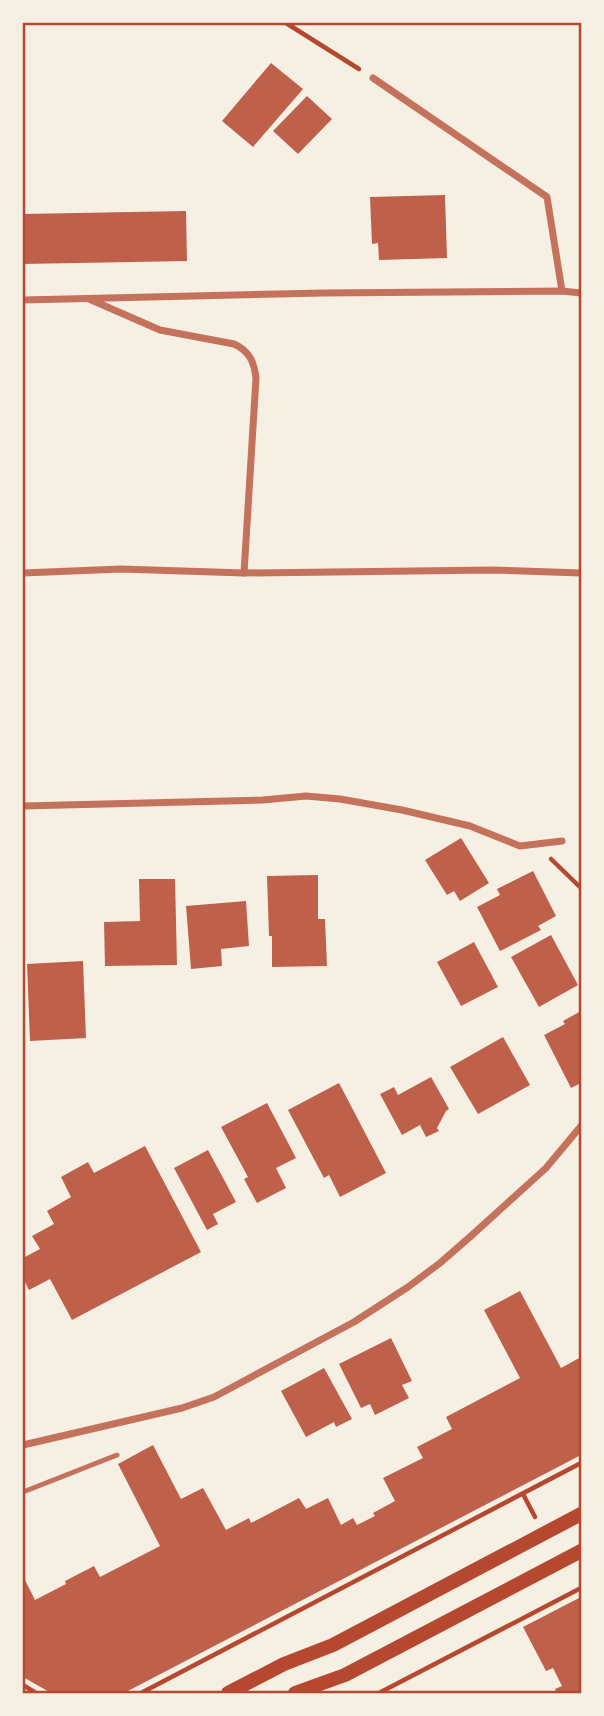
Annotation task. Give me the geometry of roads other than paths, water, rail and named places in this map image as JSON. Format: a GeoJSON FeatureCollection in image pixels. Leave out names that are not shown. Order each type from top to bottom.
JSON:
{"type":"FeatureCollection","features":[{"type":"Feature","properties":{"kind":"main road"},"geometry":{"type":"LineString","coordinates":[[228,1693],[284,1664],[333,1646],[581,1514]]}},
{"type":"Feature","properties":{"kind":"main road"},"geometry":{"type":"LineString","coordinates":[[295,1693],[345,1675],[581,1551]]}},
{"type":"Feature","properties":{"kind":"street"},"geometry":{"type":"LineString","coordinates":[[373,78],[547,197],[562,291]]}},
{"type":"Feature","properties":{"kind":"street"},"geometry":{"type":"LineString","coordinates":[[23,300],[323,293],[581,293]]}},
{"type":"Feature","properties":{"kind":"street"},"geometry":{"type":"LineString","coordinates":[[86,298],[160,330],[233,344],[241,347],[250,356],[256,378],[244,573]]}},
{"type":"Feature","properties":{"kind":"street"},"geometry":{"type":"LineString","coordinates":[[23,573],[121,569],[244,573],[492,570],[581,573]]}},
{"type":"Feature","properties":{"kind":"street"},"geometry":{"type":"LineString","coordinates":[[23,806],[263,800],[306,796],[402,810],[470,826],[520,846],[562,841]]}},
{"type":"Feature","properties":{"kind":"street"},"geometry":{"type":"LineString","coordinates":[[23,1445],[182,1408],[214,1397],[354,1322],[440,1264],[533,1182],[581,1126]]}},
{"type":"Feature","properties":{"kind":"lane"},"geometry":{"type":"LineString","coordinates":[[23,1492],[117,1455]]}}]}
